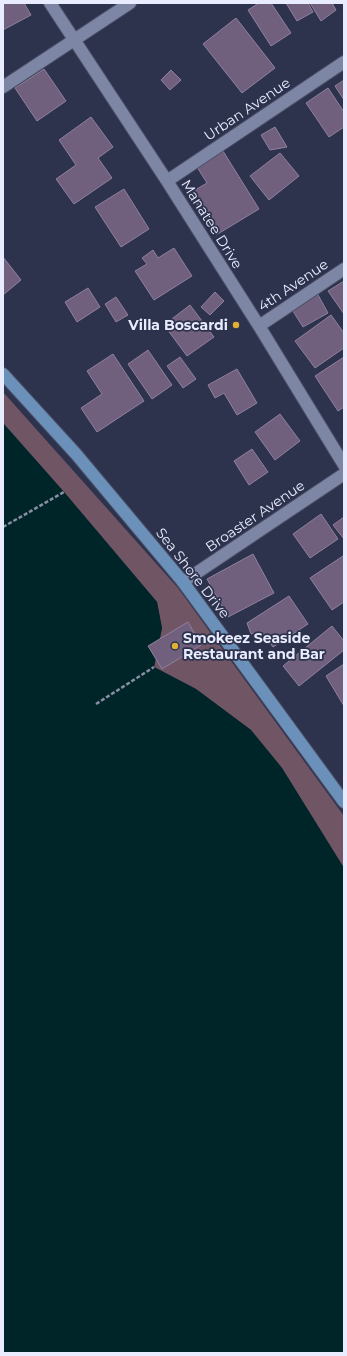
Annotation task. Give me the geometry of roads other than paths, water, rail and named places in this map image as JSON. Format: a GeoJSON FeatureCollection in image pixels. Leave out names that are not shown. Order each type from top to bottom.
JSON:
{"type":"FeatureCollection","features":[{"type":"Feature","properties":{"kind":"street","name":"Manatee Drive"},"geometry":{"type":"LineString","coordinates":[[50,3],[167,181],[259,326],[344,465]]}},
{"type":"Feature","properties":{"kind":"street"},"geometry":{"type":"LineString","coordinates":[[3,88],[130,3]]}},
{"type":"Feature","properties":{"kind":"street","name":"Urban Avenue"},"geometry":{"type":"LineString","coordinates":[[167,181],[344,62]]}},
{"type":"Feature","properties":{"kind":"street","name":"4th Avenue"},"geometry":{"type":"LineString","coordinates":[[259,326],[344,269]]}},
{"type":"Feature","properties":{"kind":"street","name":"Sea Shore Drive"},"geometry":{"type":"LineString","coordinates":[[3,374],[76,454],[183,582],[344,802]]}},
{"type":"Feature","properties":{"kind":"street","name":"Broaster Avenue"},"geometry":{"type":"LineString","coordinates":[[183,582],[344,474]]}},
{"type":"Feature","properties":{"kind":"place","name":"Villa Boscardi"},"geometry":{"type":"Point","coordinates":[236,325]}},
{"type":"Feature","properties":{"kind":"place","name":"Smokeez Seaside Restaurant and Bar"},"geometry":{"type":"Point","coordinates":[175,646]}}]}
